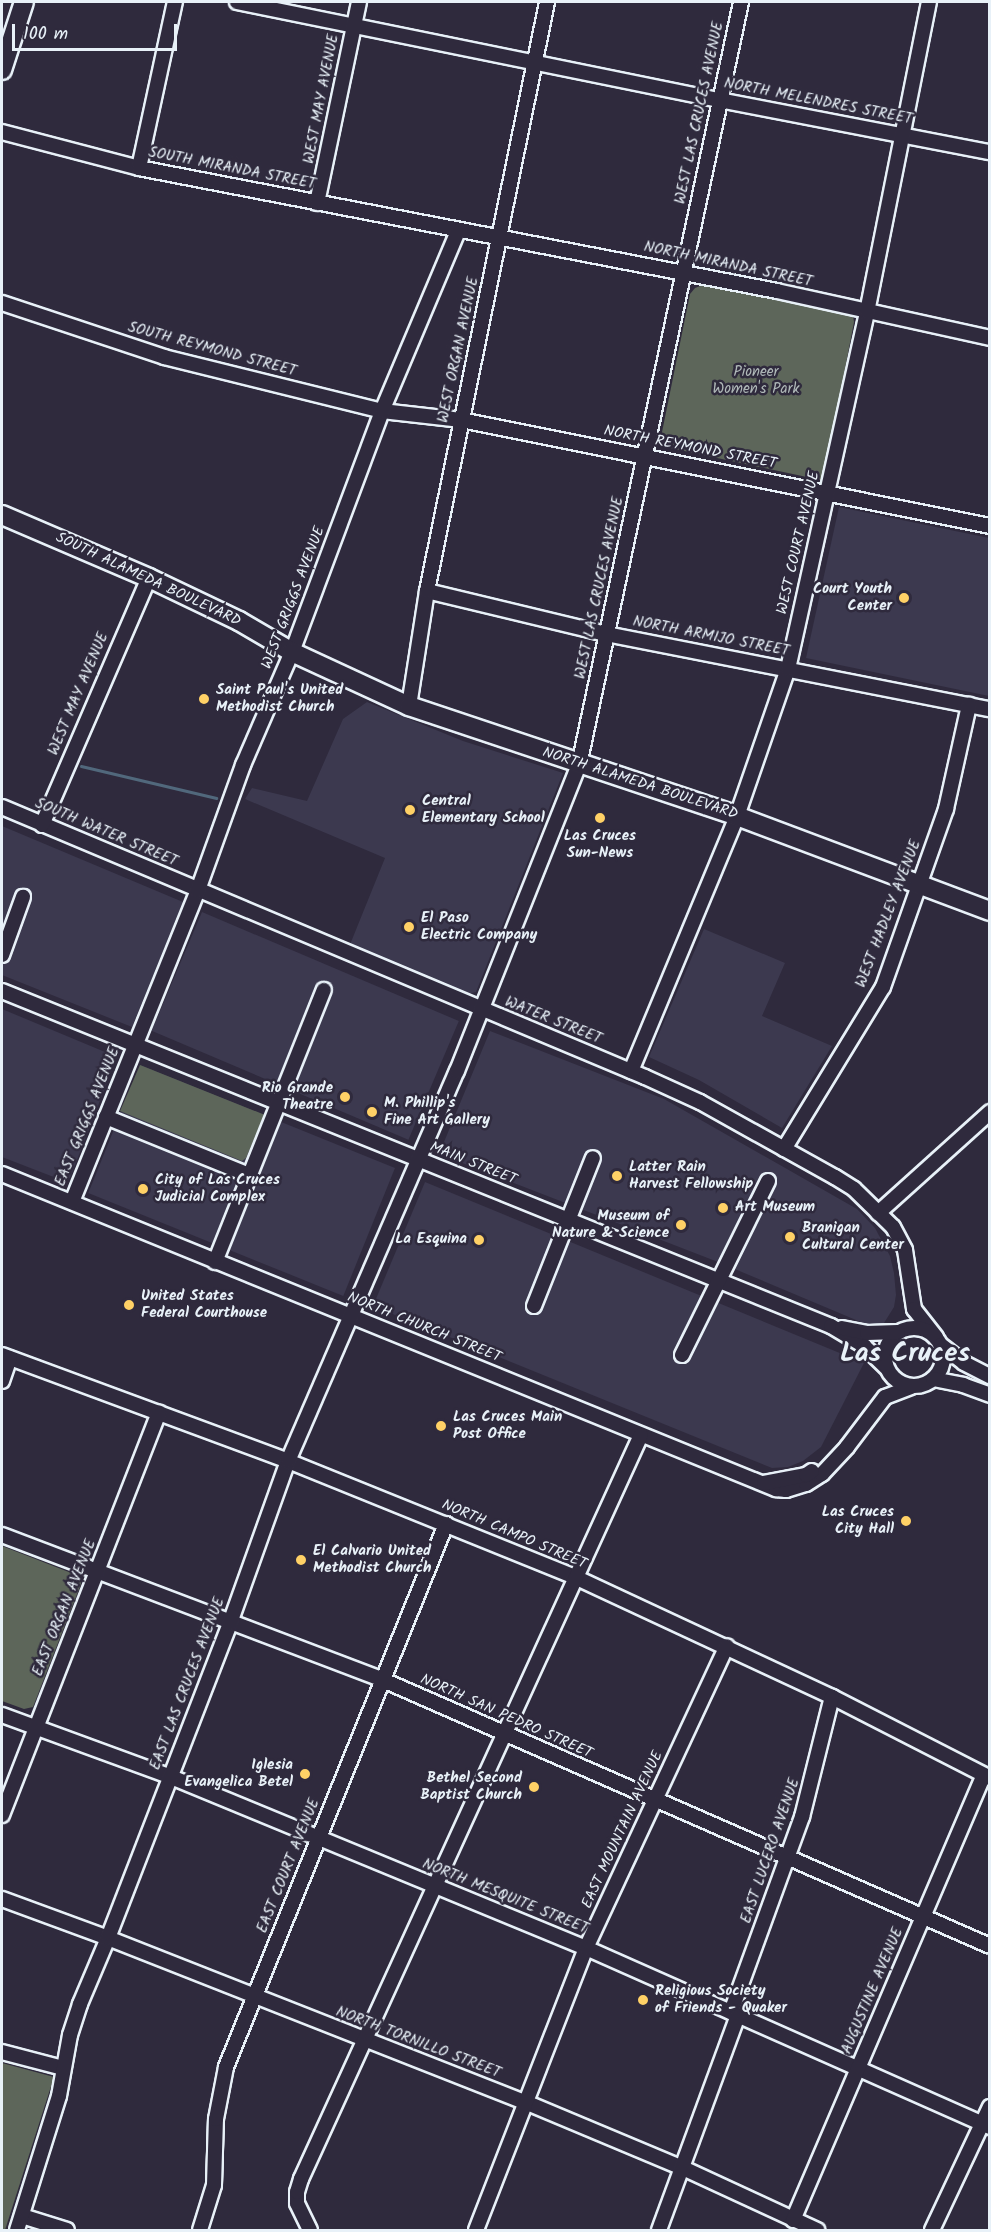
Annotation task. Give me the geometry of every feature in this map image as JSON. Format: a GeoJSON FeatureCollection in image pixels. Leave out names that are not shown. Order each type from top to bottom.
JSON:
{"type":"FeatureCollection","features":[{"type":"Feature","properties":{"kind":"main road"},"geometry":{"type":"LineString","coordinates":[[2,70],[24,2]]}},
{"type":"Feature","properties":{"kind":"main road","name":"SOUTH ALAMEDA BOULEVARD"},"geometry":{"type":"LineString","coordinates":[[2,515],[149,578],[239,621],[292,652]]}},
{"type":"Feature","properties":{"kind":"main road","name":"NORTH ALAMEDA BOULEVARD"},"geometry":{"type":"LineString","coordinates":[[292,652],[409,706],[579,765],[737,816],[990,911]]}},
{"type":"Feature","properties":{"kind":"street"},"geometry":{"type":"LineString","coordinates":[[140,168],[176,2]]}},
{"type":"Feature","properties":{"kind":"street","name":"NORTH MELENDRES STREET"},"geometry":{"type":"LineString","coordinates":[[237,2],[354,24],[718,100],[990,152]]}},
{"type":"Feature","properties":{"kind":"street","name":"WEST MAY AVENUE"},"geometry":{"type":"LineString","coordinates":[[317,204],[359,2]]}},
{"type":"Feature","properties":{"kind":"street","name":"WEST ORGAN AVENUE"},"geometry":{"type":"LineString","coordinates":[[409,706],[427,591],[547,2]]}},
{"type":"Feature","properties":{"kind":"street","name":"WEST LAS CRUCES AVENUE"},"geometry":{"type":"LineString","coordinates":[[419,1160],[579,765],[646,457],[718,100],[741,2]]}},
{"type":"Feature","properties":{"kind":"street","name":"WEST COURT AVENUE"},"geometry":{"type":"LineString","coordinates":[[631,1071],[737,816],[788,669],[867,312],[929,2]]}},
{"type":"Feature","properties":{"kind":"street","name":"SOUTH MIRANDA STREET"},"geometry":{"type":"LineString","coordinates":[[2,132],[140,168],[458,231]]}},
{"type":"Feature","properties":{"kind":"street","name":"NORTH MIRANDA STREET"},"geometry":{"type":"LineString","coordinates":[[458,231],[500,236],[990,338]]}},
{"type":"Feature","properties":{"kind":"street","name":"WEST GRIGGS AVENUE"},"geometry":{"type":"LineString","coordinates":[[135,1044],[198,890],[243,765],[292,652],[382,411],[458,231]]}},
{"type":"Feature","properties":{"kind":"street","name":"SOUTH REYMOND STREET"},"geometry":{"type":"LineString","coordinates":[[2,303],[164,357],[382,411]]}},
{"type":"Feature","properties":{"kind":"street","name":"NORTH REYMOND STREET"},"geometry":{"type":"LineString","coordinates":[[382,411],[461,420],[990,526]]}},
{"type":"Feature","properties":{"kind":"street","name":"WEST MAY AVENUE"},"geometry":{"type":"LineString","coordinates":[[42,825],[125,628],[149,578]]}},
{"type":"Feature","properties":{"kind":"street","name":"NORTH ARMIJO STREET"},"geometry":{"type":"LineString","coordinates":[[427,591],[606,634],[990,709]]}},
{"type":"Feature","properties":{"kind":"street","name":"WEST HADLEY AVENUE"},"geometry":{"type":"LineString","coordinates":[[784,1149],[883,987],[946,809],[969,705]]}},
{"type":"Feature","properties":{"kind":"street","name":"SOUTH WATER STREET"},"geometry":{"type":"LineString","coordinates":[[2,807],[198,890]]}},
{"type":"Feature","properties":{"kind":"street","name":"WATER STREET"},"geometry":{"type":"LineString","coordinates":[[198,890],[700,1102],[854,1189],[888,1220],[900,1238],[908,1263],[914,1309],[938,1341]]}},
{"type":"Feature","properties":{"kind":"street"},"geometry":{"type":"LineString","coordinates":[[2,955],[23,897]]}},
{"type":"Feature","properties":{"kind":"street"},"geometry":{"type":"LineString","coordinates":[[215,1262],[324,990]]}},
{"type":"Feature","properties":{"kind":"street","name":"MAIN STREET"},"geometry":{"type":"LineString","coordinates":[[2,991],[831,1326],[864,1346],[886,1368]]}},
{"type":"Feature","properties":{"kind":"street","name":"EAST GRIGGS AVENUE"},"geometry":{"type":"LineString","coordinates":[[72,1202],[135,1044]]}},
{"type":"Feature","properties":{"kind":"street"},"geometry":{"type":"LineString","coordinates":[[878,1213],[990,1112]]}},
{"type":"Feature","properties":{"kind":"street"},"geometry":{"type":"LineString","coordinates":[[106,1117],[249,1175]]}},
{"type":"Feature","properties":{"kind":"street"},"geometry":{"type":"LineString","coordinates":[[534,1306],[593,1158]]}},
{"type":"Feature","properties":{"kind":"street","name":"EAST LAS CRUCES AVENUE"},"geometry":{"type":"LineString","coordinates":[[17,2230],[59,2096],[63,2068],[80,2004],[108,1938],[230,1623],[288,1461],[419,1160]]}},
{"type":"Feature","properties":{"kind":"street","name":"NORTH CHURCH STREET"},"geometry":{"type":"LineString","coordinates":[[2,1174],[776,1489],[786,1490],[806,1484],[822,1474],[848,1447],[885,1397],[910,1387]]}},
{"type":"Feature","properties":{"kind":"street"},"geometry":{"type":"LineString","coordinates":[[682,1355],[768,1180]]}},
{"type":"Feature","properties":{"kind":"street","name":"WATER STREET"},"geometry":{"type":"LineString","coordinates":[[878,1213],[892,1239],[902,1268],[906,1311],[901,1330]]}},
{"type":"Feature","properties":{"kind":"street","name":"MAIN STREET"},"geometry":{"type":"LineString","coordinates":[[831,1326],[867,1333],[901,1330]]}},
{"type":"Feature","properties":{"kind":"street"},"geometry":{"type":"LineString","coordinates":[[764,1483],[806,1475],[820,1467],[831,1456],[872,1402],[886,1368],[885,1350],[888,1342],[901,1330],[920,1328],[964,1363],[990,1376]]}},
{"type":"Feature","properties":{"kind":"street"},"geometry":{"type":"LineString","coordinates":[[933,1379],[943,1363],[938,1341]]}},
{"type":"Feature","properties":{"kind":"street"},"geometry":{"type":"LineString","coordinates":[[2,1381],[6,1357]]}},
{"type":"Feature","properties":{"kind":"street","name":"NORTH CAMPO STREET"},"geometry":{"type":"LineString","coordinates":[[6,1357],[288,1461],[575,1577],[727,1646],[987,1776]]}},
{"type":"Feature","properties":{"kind":"street"},"geometry":{"type":"LineString","coordinates":[[886,1368],[898,1382],[910,1387],[933,1379],[963,1385],[990,1395]]}},
{"type":"Feature","properties":{"kind":"street","name":"EAST ORGAN AVENUE"},"geometry":{"type":"LineString","coordinates":[[2,1815],[159,1413]]}},
{"type":"Feature","properties":{"kind":"street"},"geometry":{"type":"LineString","coordinates":[[310,2230],[297,2203],[297,2192],[502,1735],[575,1577],[605,1518],[641,1435]]}},
{"type":"Feature","properties":{"kind":"street","name":"EAST COURT AVENUE"},"geometry":{"type":"LineString","coordinates":[[200,2230],[214,2185],[220,2091],[226,2067],[446,1524]]}},
{"type":"Feature","properties":{"kind":"street","name":"NORTH SAN PEDRO STREET"},"geometry":{"type":"LineString","coordinates":[[2,1535],[383,1680],[502,1735],[990,1947]]}},
{"type":"Feature","properties":{"kind":"street","name":"EAST MOUNTAIN AVENUE"},"geometry":{"type":"LineString","coordinates":[[476,2230],[586,1948],[727,1646]]}},
{"type":"Feature","properties":{"kind":"street","name":"EAST LUCERO AVENUE"},"geometry":{"type":"LineString","coordinates":[[659,2230],[683,2168],[789,1858],[813,1779],[832,1697]]}},
{"type":"Feature","properties":{"kind":"street","name":"NORTH MESQUITE STREET"},"geometry":{"type":"LineString","coordinates":[[2,1715],[171,1777],[586,1948],[985,2125]]}},
{"type":"Feature","properties":{"kind":"street","name":"AUGUSTINE AVENUE"},"geometry":{"type":"LineString","coordinates":[[793,2220],[922,1917],[987,1776]]}},
{"type":"Feature","properties":{"kind":"street","name":"NORTH TORNILLO STREET"},"geometry":{"type":"LineString","coordinates":[[2,1899],[108,1938],[525,2102],[683,2168],[817,2230]]}},
{"type":"Feature","properties":{"kind":"street"},"geometry":{"type":"LineString","coordinates":[[2,2052],[63,2068]]}},
{"type":"Feature","properties":{"kind":"street"},"geometry":{"type":"LineString","coordinates":[[932,2230],[985,2125],[990,2107]]}},
{"type":"Feature","properties":{"kind":"street"},"geometry":{"type":"LineString","coordinates":[[22,2216],[68,2230]]}},
{"type":"Feature","properties":{"kind":"shaded area","name":"Court Youth Center"},"geometry":{"type":"Polygon","coordinates":[[[839,507],[989,538],[989,696],[806,658],[839,507]]]}},
{"type":"Feature","properties":{"kind":"shaded area","name":"Central Elementary School"},"geometry":{"type":"Polygon","coordinates":[[[367,702],[463,741],[563,773],[476,992],[468,994],[349,947],[385,858],[245,799],[252,788],[307,801],[343,719],[367,702]]]}},
{"type":"Feature","properties":{"kind":"shaded area"},"geometry":{"type":"Polygon","coordinates":[[[2,826],[183,902],[132,1027],[2,975],[2,826]]]}},
{"type":"Feature","properties":{"kind":"shaded area"},"geometry":{"type":"Polygon","coordinates":[[[202,912],[459,1021],[408,1140],[152,1031],[202,912]]]}},
{"type":"Feature","properties":{"kind":"shaded area"},"geometry":{"type":"Polygon","coordinates":[[[704,929],[785,963],[762,1016],[832,1046],[782,1128],[699,1080],[649,1057],[704,929]]]}},
{"type":"Feature","properties":{"kind":"shaded area"},"geometry":{"type":"Polygon","coordinates":[[[2,1009],[117,1057],[70,1178],[64,1181],[2,1157],[2,1009]]]}},
{"type":"Feature","properties":{"kind":"shaded area"},"geometry":{"type":"Polygon","coordinates":[[[490,1031],[664,1099],[857,1209],[875,1228],[890,1256],[896,1295],[894,1307],[884,1323],[875,1328],[718,1262],[439,1154],[490,1031]]]}},
{"type":"Feature","properties":{"kind":"shaded area"},"geometry":{"type":"Polygon","coordinates":[[[140,1065],[395,1168],[343,1296],[88,1193],[140,1065]]]}},
{"type":"Feature","properties":{"kind":"shaded area"},"geometry":{"type":"Polygon","coordinates":[[[425,1182],[864,1363],[821,1447],[803,1461],[788,1467],[772,1468],[373,1306],[425,1182]]]}},
{"type":"Feature","properties":{"kind":"green space","name":"Pioneer Women's Park"},"geometry":{"type":"Polygon","coordinates":[[[703,285],[853,315],[854,322],[825,473],[821,480],[661,446],[690,294],[695,288],[703,285]]]}},
{"type":"Feature","properties":{"kind":"green space"},"geometry":{"type":"Polygon","coordinates":[[[140,1065],[265,1115],[246,1158],[242,1161],[120,1111],[140,1065]]]}},
{"type":"Feature","properties":{"kind":"green space"},"geometry":{"type":"Polygon","coordinates":[[[2,1546],[79,1576],[81,1584],[33,1707],[24,1709],[2,1701],[2,1546]]]}},
{"type":"Feature","properties":{"kind":"green space"},"geometry":{"type":"Polygon","coordinates":[[[2,2063],[54,2077],[5,2230],[2,2230],[2,2063]]]}},
{"type":"Feature","properties":{"kind":"waterway"},"geometry":{"type":"LineString","coordinates":[[81,766],[216,798]]}},
{"type":"Feature","properties":{"kind":"place","name":"Court Youth Center"},"geometry":{"type":"Point","coordinates":[904,598]}},
{"type":"Feature","properties":{"kind":"place","name":"Saint Paul's United Methodist Church"},"geometry":{"type":"Point","coordinates":[204,699]}},
{"type":"Feature","properties":{"kind":"place","name":"Central Elementary School"},"geometry":{"type":"Point","coordinates":[410,810]}},
{"type":"Feature","properties":{"kind":"place","name":"Las Cruces Sun-News"},"geometry":{"type":"Point","coordinates":[600,818]}},
{"type":"Feature","properties":{"kind":"place","name":"El Paso Electric Company"},"geometry":{"type":"Point","coordinates":[409,927]}},
{"type":"Feature","properties":{"kind":"place","name":"Rio Grande Theatre"},"geometry":{"type":"Point","coordinates":[345,1097]}},
{"type":"Feature","properties":{"kind":"place","name":"M. Phillip's Fine Art Gallery"},"geometry":{"type":"Point","coordinates":[372,1112]}},
{"type":"Feature","properties":{"kind":"place","name":"Latter Rain Harvest Fellowship"},"geometry":{"type":"Point","coordinates":[617,1176]}},
{"type":"Feature","properties":{"kind":"place","name":"City of Las Cruces Judicial Complex"},"geometry":{"type":"Point","coordinates":[143,1189]}},
{"type":"Feature","properties":{"kind":"place","name":"Art Museum"},"geometry":{"type":"Point","coordinates":[723,1208]}},
{"type":"Feature","properties":{"kind":"place","name":"Museum of Nature & Science"},"geometry":{"type":"Point","coordinates":[681,1225]}},
{"type":"Feature","properties":{"kind":"place","name":"Branigan Cultural Center"},"geometry":{"type":"Point","coordinates":[790,1237]}},
{"type":"Feature","properties":{"kind":"place","name":"La Esquina"},"geometry":{"type":"Point","coordinates":[479,1240]}},
{"type":"Feature","properties":{"kind":"place","name":"United States Federal Courthouse"},"geometry":{"type":"Point","coordinates":[129,1305]}},
{"type":"Feature","properties":{"kind":"place","name":"Las Cruces Main Post Office"},"geometry":{"type":"Point","coordinates":[441,1426]}},
{"type":"Feature","properties":{"kind":"place","name":"Las Cruces City Hall"},"geometry":{"type":"Point","coordinates":[906,1521]}},
{"type":"Feature","properties":{"kind":"place","name":"El Calvario United Methodist Church"},"geometry":{"type":"Point","coordinates":[301,1560]}},
{"type":"Feature","properties":{"kind":"place","name":"Iglesia Evangelica Betel"},"geometry":{"type":"Point","coordinates":[305,1774]}},
{"type":"Feature","properties":{"kind":"place","name":"Bethel Second Baptist Church"},"geometry":{"type":"Point","coordinates":[534,1787]}},
{"type":"Feature","properties":{"kind":"place","name":"Religious Society of Friends - Quaker"},"geometry":{"type":"Point","coordinates":[643,2000]}},
{"type":"Feature","properties":{"kind":"district","name":"Las Cruces"},"geometry":{"type":"Point","coordinates":[905,1354]}}]}
